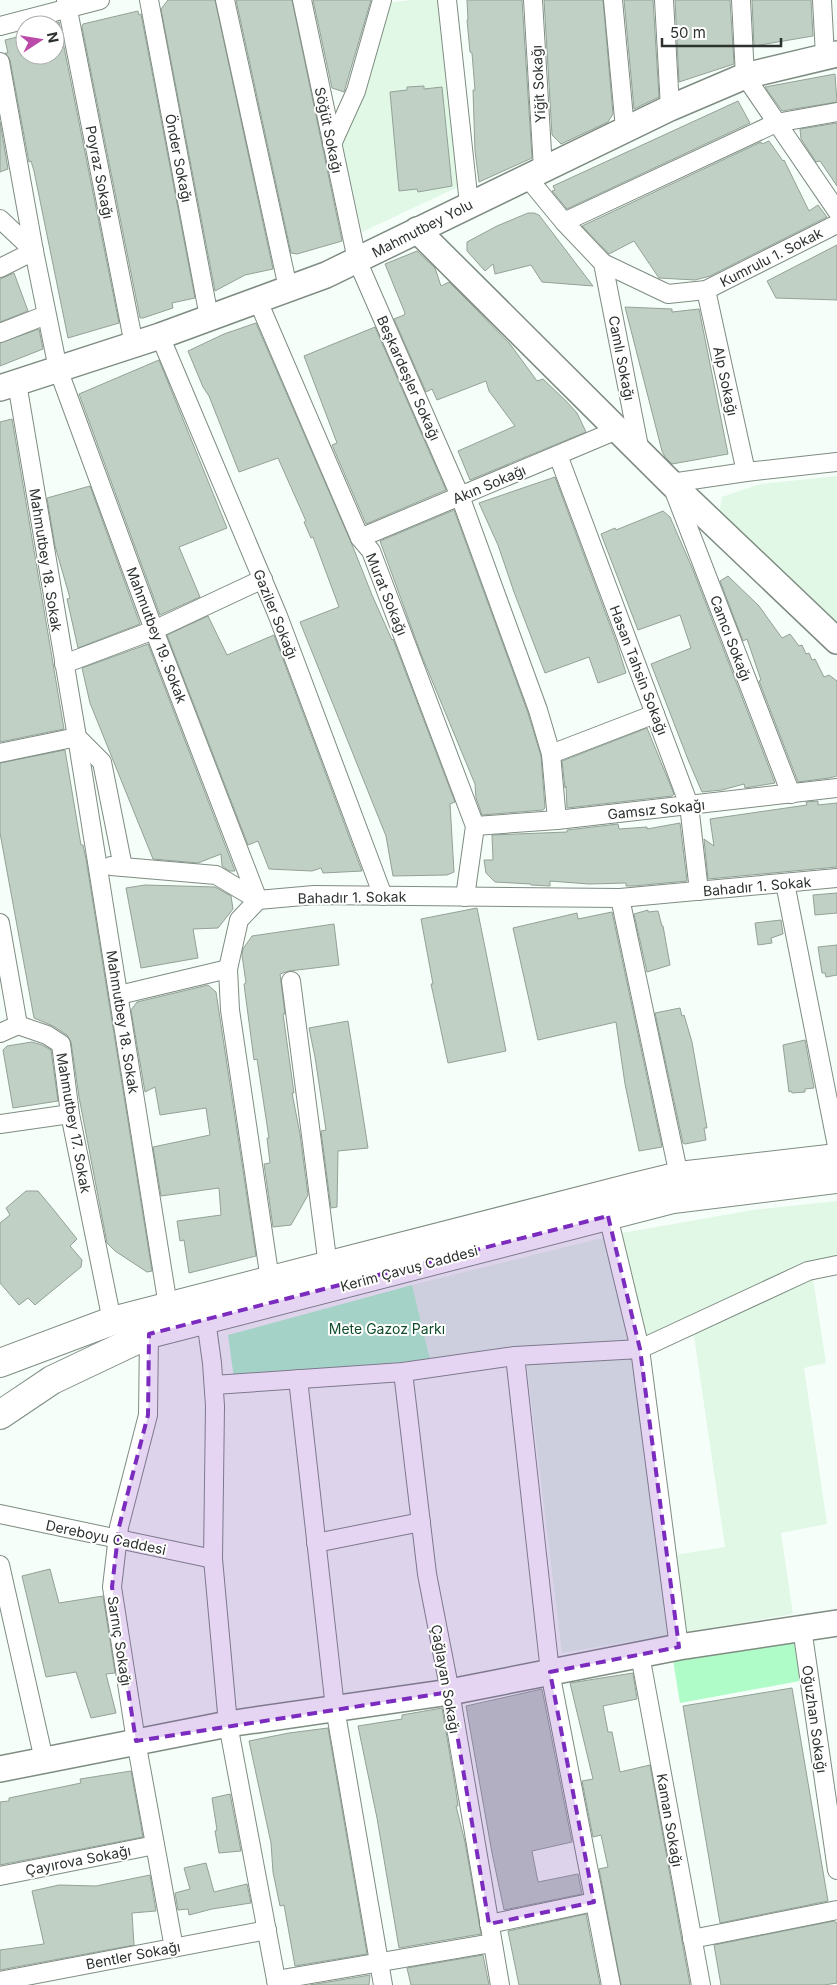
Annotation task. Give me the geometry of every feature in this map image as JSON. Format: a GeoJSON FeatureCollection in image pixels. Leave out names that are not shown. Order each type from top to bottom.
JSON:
{"type":"FeatureCollection","features":[{"type":"Feature","properties":{"kind":"main road","name":"Kerim Çavuş Caddesi"},"geometry":{"type":"LineString","coordinates":[[0,1363],[112,1321],[679,1176],[837,1158]]}},
{"type":"Feature","properties":{"kind":"main road","name":"Kerim Çavuş Caddesi"},"geometry":{"type":"LineString","coordinates":[[0,1415],[52,1380],[149,1334],[674,1199],[837,1179]]}},
{"type":"Feature","properties":{"kind":"street"},"geometry":{"type":"LineString","coordinates":[[0,26],[67,4],[100,0]]}},
{"type":"Feature","properties":{"kind":"street","name":"Önder Sokağı"},"geometry":{"type":"LineString","coordinates":[[149,0],[209,317]]}},
{"type":"Feature","properties":{"kind":"street"},"geometry":{"type":"LineString","coordinates":[[225,0],[288,288]]}},
{"type":"Feature","properties":{"kind":"street","name":"Söğüt Sokağı"},"geometry":{"type":"LineString","coordinates":[[302,0],[357,260]]}},
{"type":"Feature","properties":{"kind":"street"},"geometry":{"type":"LineString","coordinates":[[332,144],[356,90],[382,0]]}},
{"type":"Feature","properties":{"kind":"street"},"geometry":{"type":"LineString","coordinates":[[447,0],[469,204]]}},
{"type":"Feature","properties":{"kind":"street","name":"Yiğit Sokağı"},"geometry":{"type":"LineString","coordinates":[[533,0],[535,173]]}},
{"type":"Feature","properties":{"kind":"street"},"geometry":{"type":"LineString","coordinates":[[614,0],[625,129]]}},
{"type":"Feature","properties":{"kind":"street"},"geometry":{"type":"LineString","coordinates":[[664,0],[670,108]]}},
{"type":"Feature","properties":{"kind":"street"},"geometry":{"type":"LineString","coordinates":[[741,0],[744,76],[837,212]]}},
{"type":"Feature","properties":{"kind":"street"},"geometry":{"type":"LineString","coordinates":[[822,0],[831,55]]}},
{"type":"Feature","properties":{"kind":"street","name":"Poyraz Sokağı"},"geometry":{"type":"LineString","coordinates":[[67,4],[134,344]]}},
{"type":"Feature","properties":{"kind":"street","name":"Mahmutbey Yolu"},"geometry":{"type":"LineString","coordinates":[[8,386],[160,336],[326,275],[670,108],[744,76],[831,55]]}},
{"type":"Feature","properties":{"kind":"street","name":"Mahmutbey 19. Sokak"},"geometry":{"type":"LineString","coordinates":[[0,62],[46,315],[58,369],[154,630],[258,900]]}},
{"type":"Feature","properties":{"kind":"street"},"geometry":{"type":"LineString","coordinates":[[564,222],[776,123],[837,112]]}},
{"type":"Feature","properties":{"kind":"street"},"geometry":{"type":"LineString","coordinates":[[535,173],[564,222],[603,263],[668,294],[706,290]]}},
{"type":"Feature","properties":{"kind":"street"},"geometry":{"type":"LineString","coordinates":[[0,219],[34,251],[0,268]]}},
{"type":"Feature","properties":{"kind":"street","name":"Kumrulu 1. Sokak"},"geometry":{"type":"LineString","coordinates":[[706,290],[837,224]]}},
{"type":"Feature","properties":{"kind":"street"},"geometry":{"type":"LineString","coordinates":[[417,230],[671,483],[837,641]]}},
{"type":"Feature","properties":{"kind":"street","name":"Beşkardeşler Sokağı"},"geometry":{"type":"LineString","coordinates":[[357,260],[460,496],[538,710],[552,754],[557,820]]}},
{"type":"Feature","properties":{"kind":"street","name":"Camlı Sokağı"},"geometry":{"type":"LineString","coordinates":[[603,263],[640,452]]}},
{"type":"Feature","properties":{"kind":"street","name":"Alp Sokağı"},"geometry":{"type":"LineString","coordinates":[[706,290],[746,472]]}},
{"type":"Feature","properties":{"kind":"street","name":"Murat Sokağı"},"geometry":{"type":"LineString","coordinates":[[258,301],[360,538],[371,551],[475,826],[465,897]]}},
{"type":"Feature","properties":{"kind":"street"},"geometry":{"type":"LineString","coordinates":[[0,332],[46,315]]}},
{"type":"Feature","properties":{"kind":"street","name":"Gaziler Sokağı"},"geometry":{"type":"LineString","coordinates":[[160,336],[263,580],[383,896]]}},
{"type":"Feature","properties":{"kind":"street","name":"Mahmutbey 18. Sokak"},"geometry":{"type":"LineString","coordinates":[[8,386],[77,737],[168,1306]]}},
{"type":"Feature","properties":{"kind":"street","name":"Akın Sokağı"},"geometry":{"type":"LineString","coordinates":[[360,538],[618,430]]}},
{"type":"Feature","properties":{"kind":"street","name":"Hasan Tahsin Sokağı"},"geometry":{"type":"LineString","coordinates":[[558,455],[689,805],[699,891]]}},
{"type":"Feature","properties":{"kind":"street"},"geometry":{"type":"LineString","coordinates":[[671,483],[746,472],[837,462]]}},
{"type":"Feature","properties":{"kind":"street","name":"Camcı Sokağı"},"geometry":{"type":"LineString","coordinates":[[671,483],[791,794]]}},
{"type":"Feature","properties":{"kind":"street"},"geometry":{"type":"LineString","coordinates":[[64,664],[154,630],[263,580]]}},
{"type":"Feature","properties":{"kind":"street"},"geometry":{"type":"LineString","coordinates":[[552,754],[656,714]]}},
{"type":"Feature","properties":{"kind":"street"},"geometry":{"type":"LineString","coordinates":[[0,753],[77,737],[102,762],[122,867]]}},
{"type":"Feature","properties":{"kind":"street","name":"Gamsız Sokağı"},"geometry":{"type":"LineString","coordinates":[[475,826],[557,820],[837,788]]}},
{"type":"Feature","properties":{"kind":"street"},"geometry":{"type":"LineString","coordinates":[[97,865],[216,874],[258,900],[239,920],[228,969],[230,1010],[270,1280]]}},
{"type":"Feature","properties":{"kind":"street","name":"Bahadır 1. Sokak"},"geometry":{"type":"LineString","coordinates":[[258,900],[314,895],[620,898],[837,878]]}},
{"type":"Feature","properties":{"kind":"street"},"geometry":{"type":"LineString","coordinates":[[784,883],[837,1146]]}},
{"type":"Feature","properties":{"kind":"street"},"geometry":{"type":"LineString","coordinates":[[620,898],[679,1176]]}},
{"type":"Feature","properties":{"kind":"street"},"geometry":{"type":"LineString","coordinates":[[0,923],[18,1025],[0,1033]]}},
{"type":"Feature","properties":{"kind":"street"},"geometry":{"type":"LineString","coordinates":[[119,995],[228,969]]}},
{"type":"Feature","properties":{"kind":"street"},"geometry":{"type":"LineString","coordinates":[[291,981],[328,1266]]}},
{"type":"Feature","properties":{"kind":"street","name":"Mahmutbey 17. Sokak"},"geometry":{"type":"LineString","coordinates":[[18,1025],[47,1035],[61,1044],[70,1114],[112,1321]]}},
{"type":"Feature","properties":{"kind":"street"},"geometry":{"type":"LineString","coordinates":[[0,1121],[70,1114]]}},
{"type":"Feature","properties":{"kind":"street"},"geometry":{"type":"LineString","coordinates":[[608,1216],[640,1349],[679,1647]]}},
{"type":"Feature","properties":{"kind":"street"},"geometry":{"type":"LineString","coordinates":[[214,1385],[403,1372],[516,1356],[640,1349],[808,1271],[837,1265]]}},
{"type":"Feature","properties":{"kind":"street"},"geometry":{"type":"LineString","coordinates":[[206,1320],[215,1406],[213,1559],[228,1724],[276,1982],[492,1943]]}},
{"type":"Feature","properties":{"kind":"street","name":"Sarnıç Sokağı"},"geometry":{"type":"LineString","coordinates":[[149,1334],[148,1415],[119,1526],[112,1587],[136,1742],[174,1948]]}},
{"type":"Feature","properties":{"kind":"street"},"geometry":{"type":"LineString","coordinates":[[516,1356],[550,1672],[611,1985]]}},
{"type":"Feature","properties":{"kind":"street","name":"Çağlayan Sokağı"},"geometry":{"type":"LineString","coordinates":[[403,1372],[427,1574],[450,1692],[500,1985]]}},
{"type":"Feature","properties":{"kind":"street"},"geometry":{"type":"LineString","coordinates":[[298,1379],[335,1708],[383,1985]]}},
{"type":"Feature","properties":{"kind":"street","name":"Dereboyu Caddesi"},"geometry":{"type":"LineString","coordinates":[[0,1514],[213,1559]]}},
{"type":"Feature","properties":{"kind":"street"},"geometry":{"type":"LineString","coordinates":[[316,1543],[421,1522]]}},
{"type":"Feature","properties":{"kind":"street"},"geometry":{"type":"LineString","coordinates":[[0,1565],[44,1760]]}},
{"type":"Feature","properties":{"kind":"street"},"geometry":{"type":"LineString","coordinates":[[0,1769],[228,1724],[450,1692],[679,1647],[837,1623]]}},
{"type":"Feature","properties":{"kind":"street","name":"Oğuzhan Sokağı"},"geometry":{"type":"LineString","coordinates":[[802,1628],[837,1870]]}},
{"type":"Feature","properties":{"kind":"street","name":"Kaman Sokağı"},"geometry":{"type":"LineString","coordinates":[[640,1655],[701,1985]]}},
{"type":"Feature","properties":{"kind":"street","name":"Çayırova Sokağı"},"geometry":{"type":"LineString","coordinates":[[0,1876],[155,1845]]}},
{"type":"Feature","properties":{"kind":"street"},"geometry":{"type":"LineString","coordinates":[[489,1924],[594,1902]]}},
{"type":"Feature","properties":{"kind":"street"},"geometry":{"type":"LineString","coordinates":[[692,1938],[837,1910]]}},
{"type":"Feature","properties":{"kind":"street","name":"Bentler Sokağı"},"geometry":{"type":"LineString","coordinates":[[0,1981],[267,1930]]}},
{"type":"Feature","properties":{"kind":"highlighted area"},"geometry":{"type":"Polygon","coordinates":[[[608,1216],[640,1349],[679,1647],[550,1672],[594,1902],[489,1924],[450,1692],[136,1741],[112,1587],[119,1527],[148,1415],[149,1334],[608,1216]]]}},
{"type":"Feature","properties":{"kind":"shaded area"},"geometry":{"type":"Polygon","coordinates":[[[412,0],[443,0],[464,184],[362,232],[341,140],[386,3],[412,0]]]}},
{"type":"Feature","properties":{"kind":"shaded area"},"geometry":{"type":"Polygon","coordinates":[[[837,476],[837,626],[719,514],[722,497],[760,484],[837,476]]]}},
{"type":"Feature","properties":{"kind":"shaded area"},"geometry":{"type":"Polygon","coordinates":[[[837,1201],[837,1274],[813,1279],[826,1363],[804,1368],[827,1524],[781,1533],[793,1614],[562,1653],[527,1368],[520,1346],[430,1359],[412,1285],[622,1233],[753,1210],[837,1201]],[[694,1336],[646,1349],[675,1555],[725,1547],[694,1336]]]}},
{"type":"Feature","properties":{"kind":"green space","name":"Mete Gazoz Parkı"},"geometry":{"type":"Polygon","coordinates":[[[412,1285],[430,1359],[234,1379],[228,1335],[412,1285]]]}},
{"type":"Feature","properties":{"kind":"green space"},"geometry":{"type":"Polygon","coordinates":[[[794,1639],[800,1681],[680,1703],[673,1660],[794,1639]]]}},
{"type":"Feature","properties":{"kind":"building"},"geometry":{"type":"Polygon","coordinates":[[[168,0],[215,0],[273,269],[245,275],[215,291],[161,9],[168,0]]]}},
{"type":"Feature","properties":{"kind":"building"},"geometry":{"type":"Polygon","coordinates":[[[236,0],[292,0],[342,241],[297,254],[291,253],[236,0]]]}},
{"type":"Feature","properties":{"kind":"building"},"geometry":{"type":"Polygon","coordinates":[[[313,0],[371,0],[344,92],[332,88],[313,0]]]}},
{"type":"Feature","properties":{"kind":"building"},"geometry":{"type":"Polygon","coordinates":[[[467,0],[522,0],[532,158],[479,182],[475,151],[473,90],[475,90],[467,20],[467,0]]]}},
{"type":"Feature","properties":{"kind":"building"},"geometry":{"type":"Polygon","coordinates":[[[544,0],[603,0],[613,114],[608,122],[561,144],[552,135],[544,0]]]}},
{"type":"Feature","properties":{"kind":"building"},"geometry":{"type":"Polygon","coordinates":[[[624,0],[653,0],[659,97],[634,109],[624,0]]]}},
{"type":"Feature","properties":{"kind":"building"},"geometry":{"type":"Polygon","coordinates":[[[675,0],[730,0],[734,64],[679,82],[675,0]]]}},
{"type":"Feature","properties":{"kind":"building"},"geometry":{"type":"Polygon","coordinates":[[[752,0],[811,0],[813,36],[754,46],[752,0]]]}},
{"type":"Feature","properties":{"kind":"building"},"geometry":{"type":"Polygon","coordinates":[[[138,11],[139,15],[141,14],[195,298],[172,303],[173,308],[143,318],[140,318],[82,27],[83,24],[138,11]]]}},
{"type":"Feature","properties":{"kind":"building"},"geometry":{"type":"Polygon","coordinates":[[[15,38],[15,65],[65,65],[65,52],[119,323],[68,338],[34,171],[31,161],[29,162],[10,60],[5,53],[8,53],[5,40],[15,38]]]}},
{"type":"Feature","properties":{"kind":"building"},"geometry":{"type":"Polygon","coordinates":[[[835,74],[837,102],[782,111],[765,87],[835,74]]]}},
{"type":"Feature","properties":{"kind":"building"},"geometry":{"type":"Polygon","coordinates":[[[424,86],[424,89],[442,87],[452,186],[418,192],[417,189],[399,191],[390,92],[407,90],[407,87],[424,86]]]}},
{"type":"Feature","properties":{"kind":"building"},"geometry":{"type":"Polygon","coordinates":[[[738,101],[750,123],[567,209],[552,191],[555,190],[553,186],[738,101]]]}},
{"type":"Feature","properties":{"kind":"building"},"geometry":{"type":"Polygon","coordinates":[[[0,122],[8,169],[0,172],[0,122]]]}},
{"type":"Feature","properties":{"kind":"building"},"geometry":{"type":"Polygon","coordinates":[[[837,123],[837,186],[820,161],[816,162],[801,139],[800,129],[837,123]]]}},
{"type":"Feature","properties":{"kind":"building"},"geometry":{"type":"Polygon","coordinates":[[[769,141],[784,160],[809,211],[818,205],[827,217],[710,276],[695,280],[659,278],[634,241],[609,254],[582,226],[761,142],[762,144],[769,141]]]}},
{"type":"Feature","properties":{"kind":"building"},"geometry":{"type":"Polygon","coordinates":[[[528,213],[539,215],[593,286],[542,282],[531,265],[495,274],[493,264],[485,271],[467,251],[467,242],[497,226],[528,213]]]}},
{"type":"Feature","properties":{"kind":"building"},"geometry":{"type":"Polygon","coordinates":[[[837,245],[837,300],[776,298],[767,281],[837,245]]]}},
{"type":"Feature","properties":{"kind":"building"},"geometry":{"type":"Polygon","coordinates":[[[417,251],[435,268],[441,286],[449,282],[510,344],[537,381],[543,379],[566,401],[577,413],[586,432],[470,480],[458,451],[515,426],[489,391],[486,381],[437,400],[432,389],[426,392],[394,319],[405,313],[385,264],[417,251]]]}},
{"type":"Feature","properties":{"kind":"building"},"geometry":{"type":"Polygon","coordinates":[[[14,273],[28,311],[0,322],[0,279],[14,273]]]}},
{"type":"Feature","properties":{"kind":"building"},"geometry":{"type":"Polygon","coordinates":[[[625,307],[672,309],[672,312],[699,309],[728,454],[672,464],[665,457],[625,307]]]}},
{"type":"Feature","properties":{"kind":"building"},"geometry":{"type":"Polygon","coordinates":[[[256,323],[372,595],[393,639],[455,802],[450,804],[454,872],[447,875],[393,876],[386,836],[300,622],[339,607],[313,537],[311,538],[304,522],[306,521],[278,458],[239,472],[209,396],[203,387],[188,351],[224,334],[256,323]]]}},
{"type":"Feature","properties":{"kind":"building"},"geometry":{"type":"Polygon","coordinates":[[[375,327],[446,490],[366,524],[332,445],[337,443],[304,356],[375,327]]]}},
{"type":"Feature","properties":{"kind":"building"},"geometry":{"type":"Polygon","coordinates":[[[39,329],[43,349],[0,366],[0,343],[39,329]]]}},
{"type":"Feature","properties":{"kind":"building"},"geometry":{"type":"Polygon","coordinates":[[[159,360],[227,528],[179,547],[200,597],[160,615],[79,394],[159,360]]]}},
{"type":"Feature","properties":{"kind":"building"},"geometry":{"type":"Polygon","coordinates":[[[12,419],[64,729],[0,742],[0,422],[12,419]]]}},
{"type":"Feature","properties":{"kind":"building"},"geometry":{"type":"Polygon","coordinates":[[[555,477],[626,673],[598,683],[589,657],[545,673],[498,545],[479,503],[555,477]]]}},
{"type":"Feature","properties":{"kind":"building"},"geometry":{"type":"Polygon","coordinates":[[[90,486],[140,624],[78,648],[67,599],[70,598],[55,546],[47,498],[90,486]]]}},
{"type":"Feature","properties":{"kind":"building"},"geometry":{"type":"Polygon","coordinates":[[[454,510],[528,713],[541,756],[545,808],[543,810],[482,815],[476,798],[475,784],[421,654],[380,541],[454,510]]]}},
{"type":"Feature","properties":{"kind":"building"},"geometry":{"type":"Polygon","coordinates":[[[663,511],[670,517],[693,570],[775,783],[745,788],[744,784],[722,790],[702,792],[689,762],[651,664],[691,648],[680,615],[638,630],[601,534],[663,511]]]}},
{"type":"Feature","properties":{"kind":"building"},"geometry":{"type":"Polygon","coordinates":[[[728,576],[759,606],[782,638],[790,634],[799,646],[802,645],[806,654],[809,653],[812,660],[815,659],[824,677],[829,675],[837,681],[837,776],[798,782],[759,681],[761,680],[747,639],[743,641],[720,581],[728,576]]]}},
{"type":"Feature","properties":{"kind":"building"},"geometry":{"type":"Polygon","coordinates":[[[208,616],[227,655],[274,635],[362,871],[323,873],[321,868],[312,871],[269,869],[258,841],[248,845],[167,635],[208,616]]]}},
{"type":"Feature","properties":{"kind":"building"},"geometry":{"type":"Polygon","coordinates":[[[148,644],[235,871],[229,871],[222,866],[221,854],[198,863],[153,859],[90,703],[82,668],[148,644]]]}},
{"type":"Feature","properties":{"kind":"building"},"geometry":{"type":"Polygon","coordinates":[[[647,728],[674,794],[672,796],[567,808],[562,761],[647,728]]]}},
{"type":"Feature","properties":{"kind":"building"},"geometry":{"type":"Polygon","coordinates":[[[65,750],[81,845],[83,845],[86,859],[152,1271],[147,1272],[115,1251],[107,1243],[79,1097],[71,1042],[67,1035],[53,1026],[34,1018],[0,833],[0,763],[65,750]]]}},
{"type":"Feature","properties":{"kind":"building"},"geometry":{"type":"Polygon","coordinates":[[[818,801],[818,805],[837,803],[837,867],[708,879],[704,839],[714,846],[710,819],[807,805],[806,802],[818,801]]]}},
{"type":"Feature","properties":{"kind":"building"},"geometry":{"type":"Polygon","coordinates":[[[680,823],[687,881],[626,886],[626,883],[589,884],[550,881],[550,886],[495,882],[486,873],[484,860],[493,860],[492,835],[567,832],[567,830],[618,824],[619,829],[647,827],[647,829],[680,823]]]}},
{"type":"Feature","properties":{"kind":"building"},"geometry":{"type":"Polygon","coordinates":[[[145,885],[215,887],[231,896],[233,909],[218,928],[193,929],[198,958],[141,968],[126,888],[145,885]]]}},
{"type":"Feature","properties":{"kind":"building"},"geometry":{"type":"Polygon","coordinates":[[[837,893],[837,913],[815,915],[813,895],[837,893]]]}},
{"type":"Feature","properties":{"kind":"building"},"geometry":{"type":"Polygon","coordinates":[[[477,908],[506,1051],[448,1063],[431,984],[433,984],[421,919],[477,908]]]}},
{"type":"Feature","properties":{"kind":"building"},"geometry":{"type":"Polygon","coordinates":[[[648,910],[648,912],[658,911],[663,926],[670,965],[647,972],[634,914],[648,910]]]}},
{"type":"Feature","properties":{"kind":"building"},"geometry":{"type":"Polygon","coordinates":[[[612,912],[662,1147],[639,1151],[625,1084],[616,1022],[538,1040],[513,928],[577,913],[578,919],[612,912]]]}},
{"type":"Feature","properties":{"kind":"building"},"geometry":{"type":"Polygon","coordinates":[[[781,920],[783,934],[771,938],[772,943],[758,945],[755,923],[781,920]]]}},
{"type":"Feature","properties":{"kind":"building"},"geometry":{"type":"Polygon","coordinates":[[[334,924],[339,965],[289,971],[280,974],[285,1014],[283,1014],[294,1093],[292,1093],[300,1134],[308,1195],[291,1225],[273,1227],[264,1164],[270,1163],[267,1138],[269,1138],[257,1059],[254,1060],[244,984],[246,983],[242,955],[243,949],[252,936],[334,924]]]}},
{"type":"Feature","properties":{"kind":"building"},"geometry":{"type":"Polygon","coordinates":[[[837,945],[837,975],[826,977],[825,973],[822,973],[818,947],[837,945]]]}},
{"type":"Feature","properties":{"kind":"building"},"geometry":{"type":"Polygon","coordinates":[[[208,985],[216,992],[256,1256],[189,1273],[184,1240],[180,1241],[177,1221],[221,1215],[219,1188],[161,1196],[153,1147],[210,1135],[206,1108],[160,1115],[155,1087],[145,1092],[131,1010],[137,1002],[208,985]]]}},
{"type":"Feature","properties":{"kind":"building"},"geometry":{"type":"Polygon","coordinates":[[[680,1008],[692,1042],[707,1128],[704,1128],[706,1140],[685,1144],[683,1143],[655,1013],[680,1008]]]}},
{"type":"Feature","properties":{"kind":"building"},"geometry":{"type":"Polygon","coordinates":[[[348,1021],[368,1148],[338,1151],[337,1207],[331,1208],[321,1131],[326,1130],[309,1028],[348,1021]]]}},
{"type":"Feature","properties":{"kind":"building"},"geometry":{"type":"Polygon","coordinates":[[[805,1040],[814,1088],[805,1089],[805,1092],[792,1093],[791,1091],[789,1092],[783,1045],[805,1040]]]}},
{"type":"Feature","properties":{"kind":"building"},"geometry":{"type":"Polygon","coordinates":[[[32,1042],[51,1050],[58,1101],[13,1108],[3,1050],[7,1046],[32,1042]]]}},
{"type":"Feature","properties":{"kind":"building"},"geometry":{"type":"Polygon","coordinates":[[[26,1191],[38,1191],[53,1209],[77,1239],[70,1246],[82,1260],[81,1267],[35,1305],[28,1298],[19,1305],[0,1283],[0,1223],[10,1215],[6,1208],[26,1191]]]}},
{"type":"Feature","properties":{"kind":"building"},"geometry":{"type":"Polygon","coordinates":[[[50,1569],[59,1603],[103,1596],[115,1673],[106,1674],[116,1713],[91,1718],[76,1672],[46,1677],[22,1576],[50,1569]]]}},
{"type":"Feature","properties":{"kind":"building"},"geometry":{"type":"Polygon","coordinates":[[[633,1673],[637,1699],[603,1706],[608,1732],[612,1732],[620,1772],[650,1765],[690,1985],[621,1985],[599,1869],[608,1867],[601,1835],[593,1837],[582,1781],[593,1779],[570,1683],[633,1673]]]}},
{"type":"Feature","properties":{"kind":"building"},"geometry":{"type":"Polygon","coordinates":[[[792,1688],[828,1901],[720,1923],[683,1706],[792,1688]]]}},
{"type":"Feature","properties":{"kind":"building"},"geometry":{"type":"Polygon","coordinates":[[[542,1689],[572,1842],[532,1851],[538,1882],[578,1874],[582,1894],[504,1910],[466,1706],[542,1689]]]}},
{"type":"Feature","properties":{"kind":"building"},"geometry":{"type":"Polygon","coordinates":[[[442,1708],[458,1806],[456,1806],[465,1842],[481,1934],[399,1948],[377,1818],[358,1726],[402,1719],[402,1715],[442,1708]]]}},
{"type":"Feature","properties":{"kind":"building"},"geometry":{"type":"Polygon","coordinates":[[[328,1728],[367,1954],[295,1966],[284,1905],[280,1906],[273,1872],[271,1843],[249,1741],[328,1728]]]}},
{"type":"Feature","properties":{"kind":"building"},"geometry":{"type":"Polygon","coordinates":[[[131,1771],[143,1837],[0,1865],[0,1802],[9,1801],[9,1798],[81,1783],[80,1779],[131,1771]]]}},
{"type":"Feature","properties":{"kind":"building"},"geometry":{"type":"Polygon","coordinates":[[[230,1794],[241,1851],[219,1853],[212,1798],[230,1794]]]}},
{"type":"Feature","properties":{"kind":"building"},"geometry":{"type":"Polygon","coordinates":[[[206,1863],[214,1892],[247,1884],[251,1903],[212,1909],[189,1915],[188,1909],[178,1910],[175,1893],[190,1889],[184,1868],[206,1863]]]}},
{"type":"Feature","properties":{"kind":"building"},"geometry":{"type":"Polygon","coordinates":[[[150,1875],[156,1911],[132,1913],[134,1945],[0,1970],[0,1950],[44,1944],[32,1891],[59,1885],[96,1886],[150,1875]]]}},
{"type":"Feature","properties":{"kind":"building"},"geometry":{"type":"Polygon","coordinates":[[[586,1914],[600,1985],[519,1985],[508,1931],[586,1914]]]}},
{"type":"Feature","properties":{"kind":"building"},"geometry":{"type":"Polygon","coordinates":[[[834,1921],[837,1923],[837,1983],[824,1985],[721,1985],[714,1945],[834,1921]]]}},
{"type":"Feature","properties":{"kind":"building"},"geometry":{"type":"Polygon","coordinates":[[[483,1955],[489,1985],[411,1985],[407,1968],[483,1955]]]}},
{"type":"Feature","properties":{"kind":"building"},"geometry":{"type":"Polygon","coordinates":[[[370,1975],[369,1985],[310,1985],[370,1975]]]}}]}
